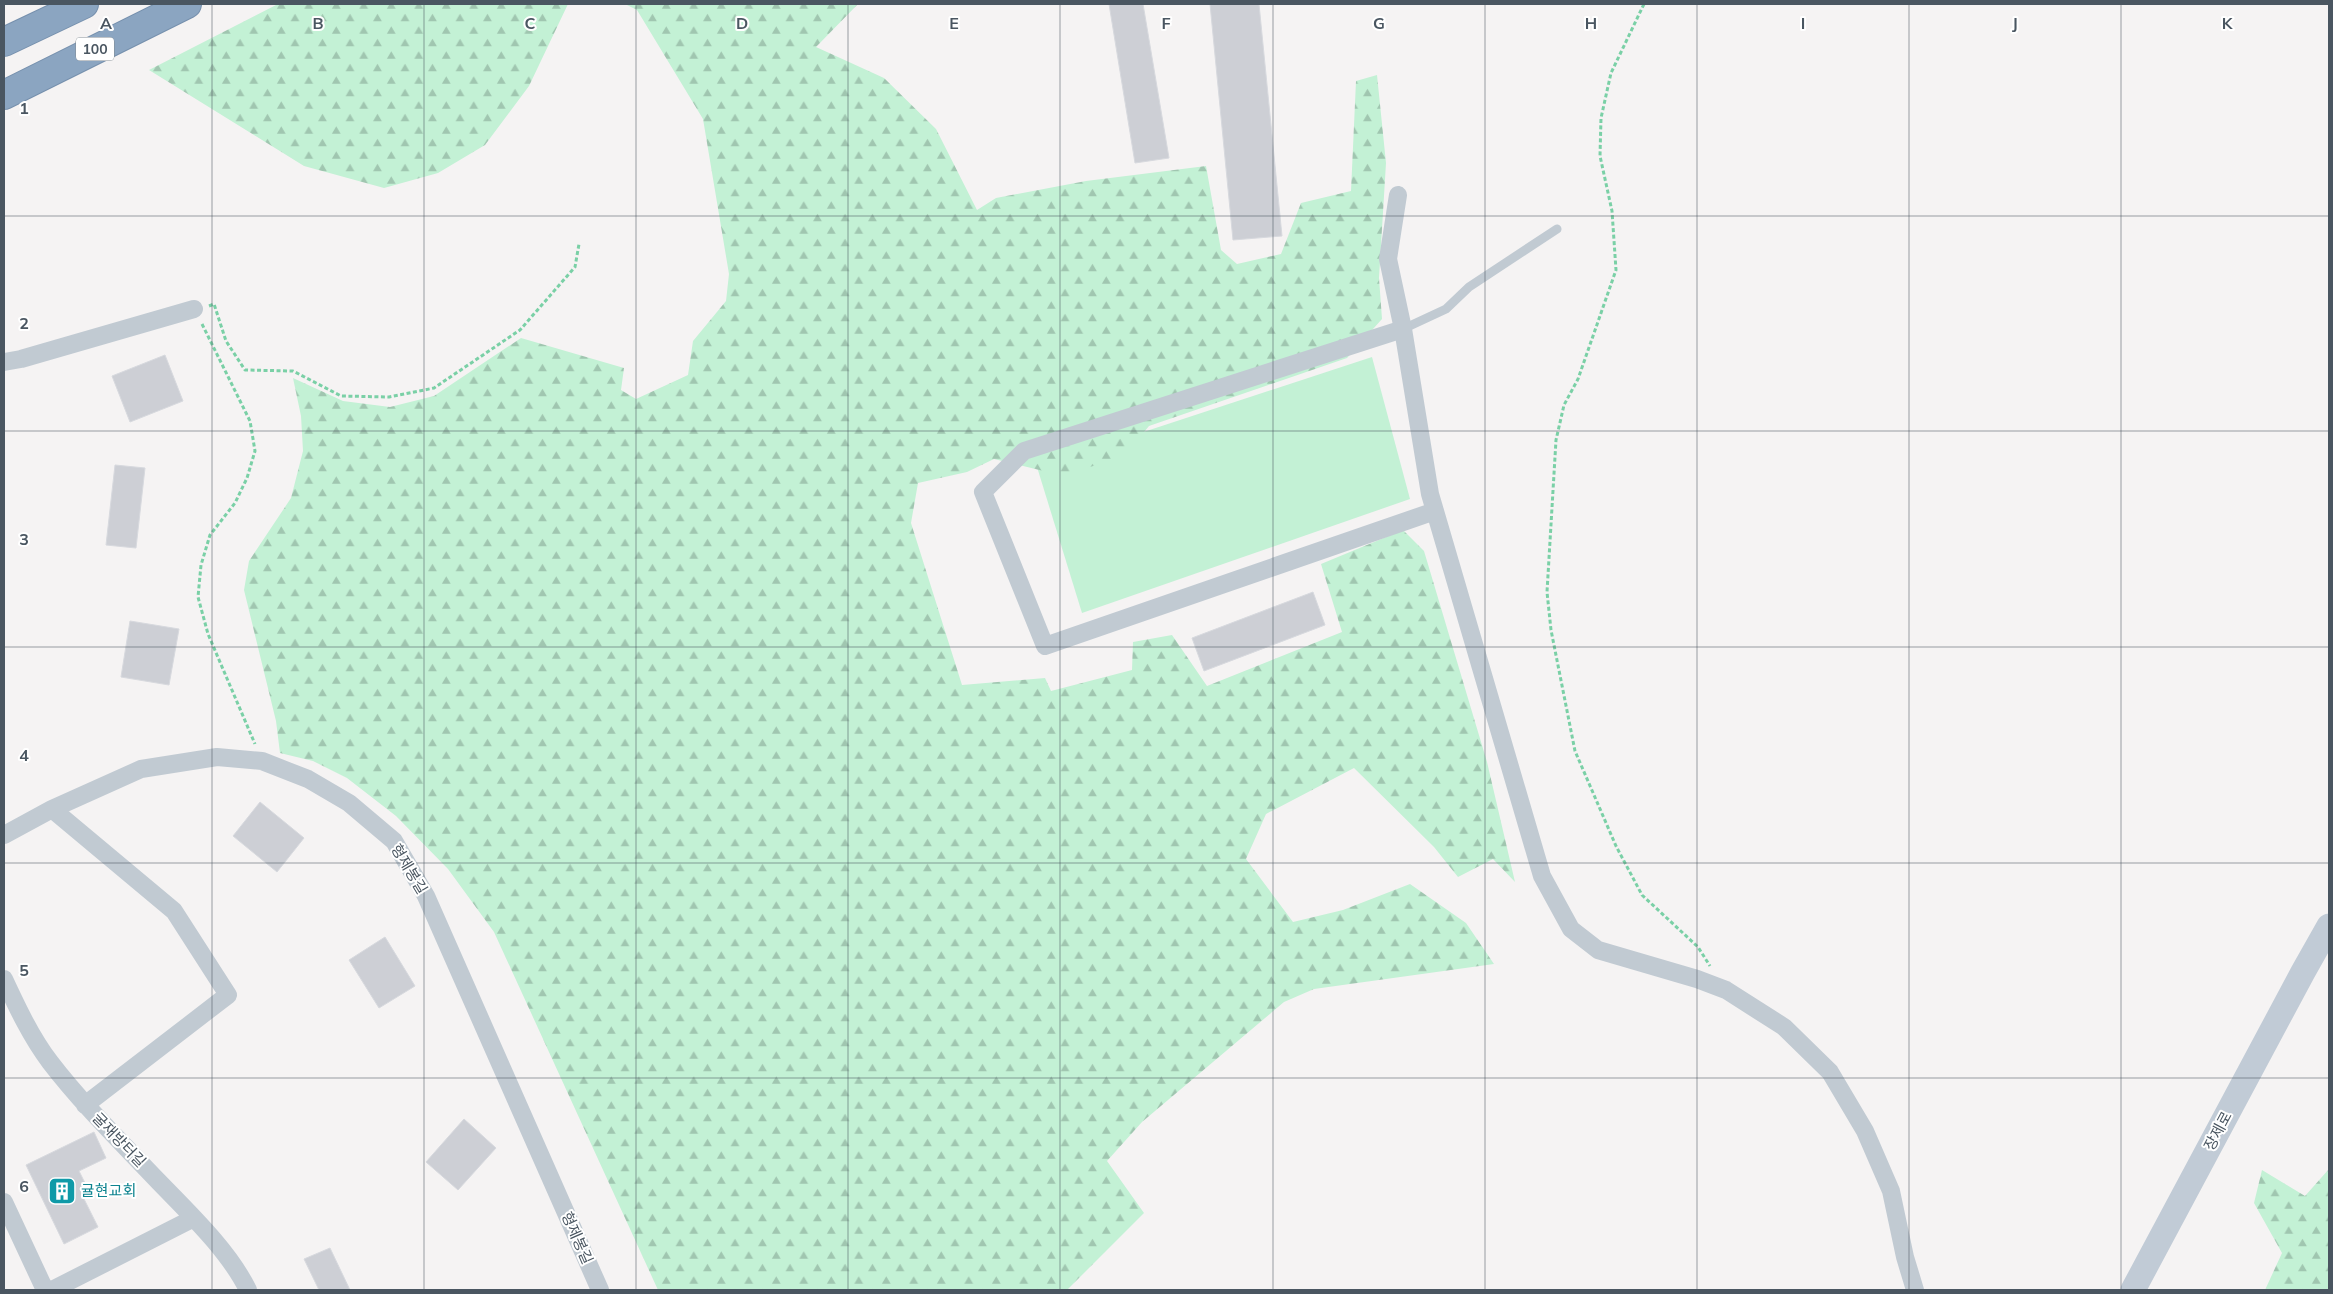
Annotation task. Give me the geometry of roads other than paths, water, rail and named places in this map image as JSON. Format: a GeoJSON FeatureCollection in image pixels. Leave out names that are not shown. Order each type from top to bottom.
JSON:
{"type":"FeatureCollection","features":[{"type":"Feature","properties":{"kind":"highway"},"geometry":{"type":"LineString","coordinates":[[4,42],[84,4]]}},
{"type":"Feature","properties":{"kind":"highway","name":"100"},"geometry":{"type":"LineString","coordinates":[[4,95],[187,4]]}},
{"type":"Feature","properties":{"kind":"main road","name":"장제로"},"geometry":{"type":"LineString","coordinates":[[2133,1290],[2329,926]]}},
{"type":"Feature","properties":{"kind":"main road","name":"장제로"},"geometry":{"type":"LineString","coordinates":[[2303,972],[2329,940]]}},
{"type":"Feature","properties":{"kind":"street"},"geometry":{"type":"LineString","coordinates":[[1398,195],[1388,259],[1403,329],[1430,494],[1542,876],[1571,929],[1598,950],[1697,979],[1726,990],[1784,1027],[1830,1072],[1865,1131],[1891,1191],[1905,1257],[1915,1290]]}},
{"type":"Feature","properties":{"kind":"street"},"geometry":{"type":"LineString","coordinates":[[4,362],[21,359],[194,309]]}},
{"type":"Feature","properties":{"kind":"street"},"geometry":{"type":"LineString","coordinates":[[1403,329],[1024,451],[983,492],[1045,646],[1435,511]]}},
{"type":"Feature","properties":{"kind":"street","name":"형제봉길"},"geometry":{"type":"LineString","coordinates":[[4,835],[52,809],[141,769],[217,757],[262,761],[308,779],[349,803],[394,841],[426,896],[600,1290]]}},
{"type":"Feature","properties":{"kind":"street"},"geometry":{"type":"LineString","coordinates":[[52,809],[174,911],[228,995],[85,1104]]}},
{"type":"Feature","properties":{"kind":"street","name":"굴재방터길"},"geometry":{"type":"LineString","coordinates":[[4,979],[20,1014],[49,1060],[85,1104],[194,1218],[240,1274],[248,1290]]}},
{"type":"Feature","properties":{"kind":"street"},"geometry":{"type":"LineString","coordinates":[[4,1202],[45,1290]]}},
{"type":"Feature","properties":{"kind":"street"},"geometry":{"type":"LineString","coordinates":[[52,1290],[194,1218]]}},
{"type":"Feature","properties":{"kind":"lane"},"geometry":{"type":"LineString","coordinates":[[1403,329],[1446,309],[1469,287],[1557,229]]}},
{"type":"Feature","properties":{"kind":"place","name":"귤현교회"},"geometry":{"type":"Point","coordinates":[62,1191]}}]}
